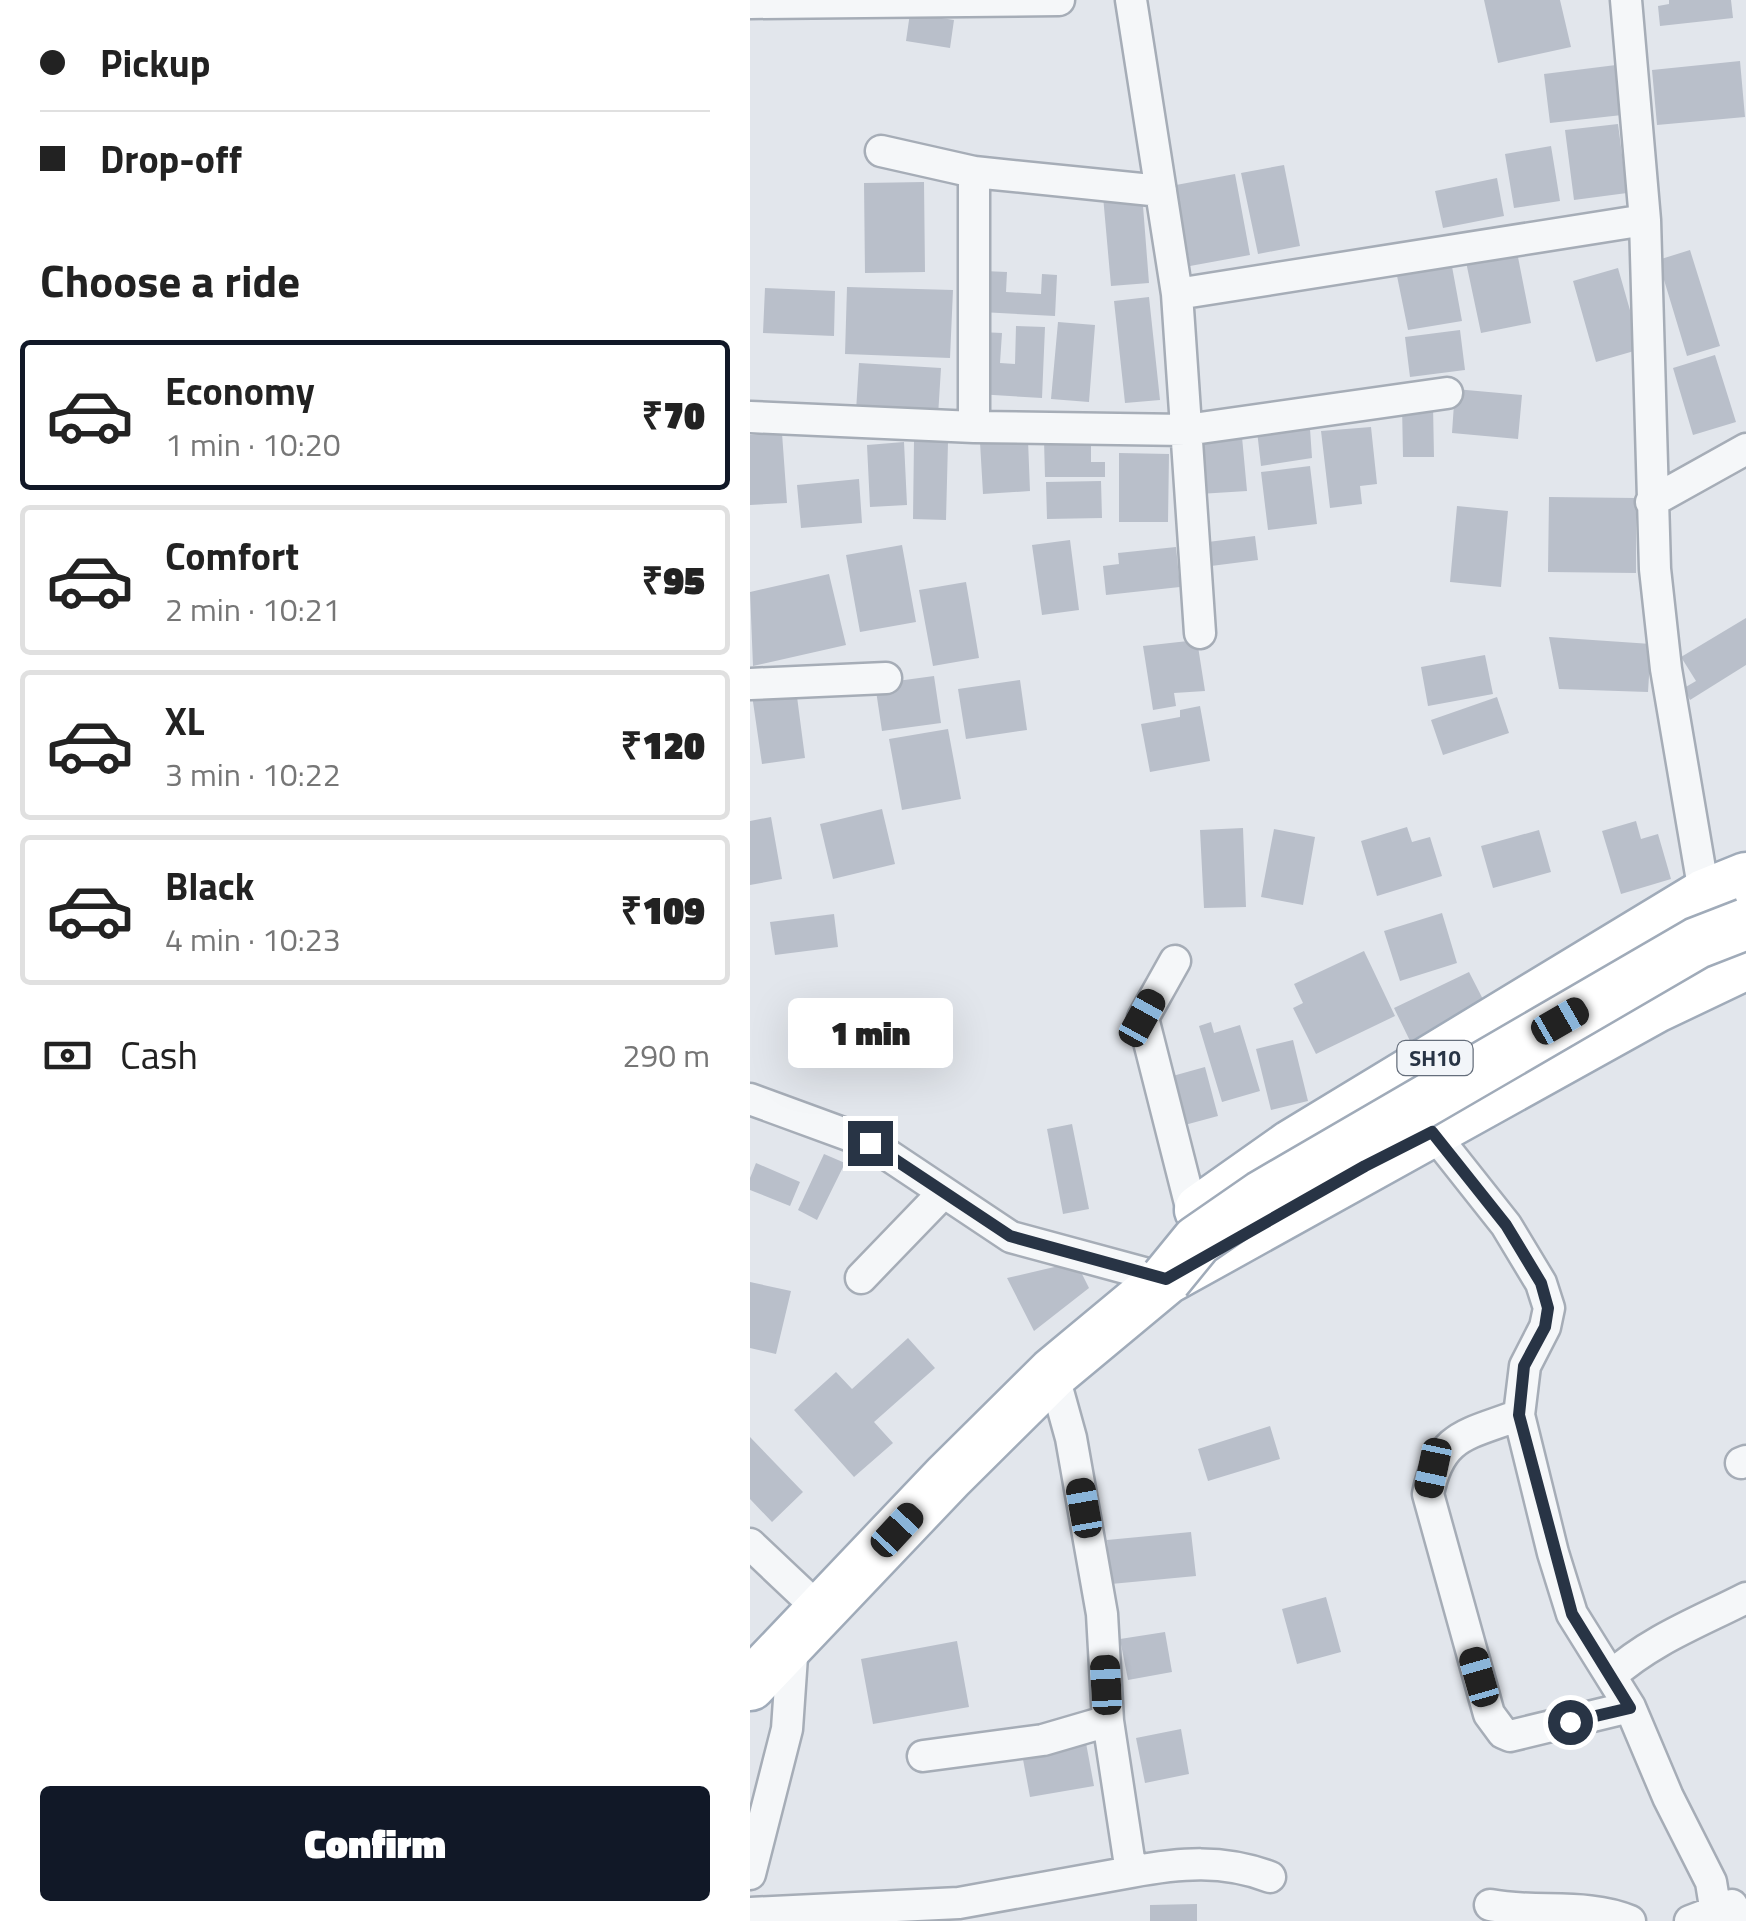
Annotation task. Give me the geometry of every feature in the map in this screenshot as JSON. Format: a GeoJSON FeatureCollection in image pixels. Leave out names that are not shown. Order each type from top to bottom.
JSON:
{"type":"FeatureCollection","features":[{"type":"Feature","properties":{"kind":"main road","name":"SH10"},"geometry":{"type":"LineString","coordinates":[[1166,1279],[1173,1244],[1193,1215],[1292,1145],[1725,887]]}},
{"type":"Feature","properties":{"kind":"main road"},"geometry":{"type":"LineString","coordinates":[[1166,1279],[1197,1241],[1262,1196],[1697,943],[1746,924]]}},
{"type":"Feature","properties":{"kind":"main road"},"geometry":{"type":"LineString","coordinates":[[750,1686],[1052,1373],[1166,1279],[1656,1007],[1731,971]]}},
{"type":"Feature","properties":{"kind":"street"},"geometry":{"type":"LineString","coordinates":[[750,3],[1059,0]]}},
{"type":"Feature","properties":{"kind":"street"},"geometry":{"type":"LineString","coordinates":[[1131,0],[1177,294],[1200,632]]}},
{"type":"Feature","properties":{"kind":"street"},"geometry":{"type":"LineString","coordinates":[[1626,0],[1645,220],[1651,502],[1666,669],[1725,887],[1731,971]]}},
{"type":"Feature","properties":{"kind":"street"},"geometry":{"type":"LineString","coordinates":[[882,151],[974,172],[1161,190]]}},
{"type":"Feature","properties":{"kind":"street"},"geometry":{"type":"LineString","coordinates":[[974,172],[974,427]]}},
{"type":"Feature","properties":{"kind":"street"},"geometry":{"type":"LineString","coordinates":[[1177,294],[1645,220]]}},
{"type":"Feature","properties":{"kind":"street"},"geometry":{"type":"LineString","coordinates":[[750,417],[974,427],[1186,430],[1447,394]]}},
{"type":"Feature","properties":{"kind":"street"},"geometry":{"type":"LineString","coordinates":[[1651,502],[1746,449]]}},
{"type":"Feature","properties":{"kind":"street"},"geometry":{"type":"LineString","coordinates":[[750,684],[886,678]]}},
{"type":"Feature","properties":{"kind":"street"},"geometry":{"type":"LineString","coordinates":[[1175,960],[1142,1018],[1193,1215]]}},
{"type":"Feature","properties":{"kind":"street"},"geometry":{"type":"LineString","coordinates":[[1396,1082],[1506,1225],[1541,1283],[1548,1308],[1545,1327],[1524,1366],[1519,1415],[1572,1614],[1630,1708],[1725,1913]]}},
{"type":"Feature","properties":{"kind":"street"},"geometry":{"type":"LineString","coordinates":[[750,1099],[870,1143],[1010,1236],[1166,1279]]}},
{"type":"Feature","properties":{"kind":"street"},"geometry":{"type":"LineString","coordinates":[[861,1278],[942,1192]]}},
{"type":"Feature","properties":{"kind":"street"},"geometry":{"type":"LineString","coordinates":[[1052,1373],[1071,1438],[1102,1614],[1108,1721],[1132,1872]]}},
{"type":"Feature","properties":{"kind":"street"},"geometry":{"type":"LineString","coordinates":[[1519,1415],[1452,1441],[1433,1468],[1428,1494],[1490,1714],[1502,1733],[1510,1736],[1630,1708]]}},
{"type":"Feature","properties":{"kind":"street"},"geometry":{"type":"LineString","coordinates":[[750,1544],[807,1626],[750,1874]]}},
{"type":"Feature","properties":{"kind":"street"},"geometry":{"type":"LineString","coordinates":[[1611,1676],[1664,1636],[1746,1598]]}},
{"type":"Feature","properties":{"kind":"street"},"geometry":{"type":"LineString","coordinates":[[923,1756],[1043,1740],[1108,1721]]}},
{"type":"Feature","properties":{"kind":"street"},"geometry":{"type":"LineString","coordinates":[[750,1913],[960,1903],[1172,1864],[1215,1863],[1243,1867],[1270,1877]]}},
{"type":"Feature","properties":{"kind":"street"},"geometry":{"type":"LineString","coordinates":[[1490,1905],[1524,1912],[1607,1911],[1630,1921]]}},
{"type":"Feature","properties":{"kind":"building"},"geometry":{"type":"Polygon","coordinates":[[[1484,0],[1560,0],[1571,47],[1498,63],[1484,0]]]}},
{"type":"Feature","properties":{"kind":"building"},"geometry":{"type":"Polygon","coordinates":[[[1669,0],[1731,0],[1733,18],[1660,26],[1658,6],[1669,4],[1669,0]]]}},
{"type":"Feature","properties":{"kind":"building"},"geometry":{"type":"Polygon","coordinates":[[[910,13],[954,20],[950,48],[906,41],[910,13]]]}},
{"type":"Feature","properties":{"kind":"building"},"geometry":{"type":"Polygon","coordinates":[[[1740,61],[1745,117],[1657,125],[1652,70],[1740,61]]]}},
{"type":"Feature","properties":{"kind":"building"},"geometry":{"type":"Polygon","coordinates":[[[1616,65],[1622,115],[1550,123],[1544,74],[1616,65]]]}},
{"type":"Feature","properties":{"kind":"building"},"geometry":{"type":"Polygon","coordinates":[[[1618,124],[1627,193],[1574,200],[1565,130],[1618,124]]]}},
{"type":"Feature","properties":{"kind":"building"},"geometry":{"type":"Polygon","coordinates":[[[1551,146],[1560,201],[1514,208],[1505,154],[1551,146]]]}},
{"type":"Feature","properties":{"kind":"building"},"geometry":{"type":"Polygon","coordinates":[[[1284,165],[1300,246],[1258,254],[1241,173],[1284,165]]]}},
{"type":"Feature","properties":{"kind":"building"},"geometry":{"type":"Polygon","coordinates":[[[1235,174],[1250,255],[1190,266],[1176,185],[1235,174]]]}},
{"type":"Feature","properties":{"kind":"building"},"geometry":{"type":"Polygon","coordinates":[[[1497,178],[1504,216],[1443,228],[1435,191],[1497,178]]]}},
{"type":"Feature","properties":{"kind":"building"},"geometry":{"type":"Polygon","coordinates":[[[924,182],[925,272],[865,273],[864,183],[924,182]]]}},
{"type":"Feature","properties":{"kind":"building"},"geometry":{"type":"Polygon","coordinates":[[[1142,193],[1149,283],[1111,286],[1103,196],[1142,193]]]}},
{"type":"Feature","properties":{"kind":"building"},"geometry":{"type":"Polygon","coordinates":[[[1690,250],[1720,346],[1687,356],[1658,260],[1690,250]]]}},
{"type":"Feature","properties":{"kind":"building"},"geometry":{"type":"Polygon","coordinates":[[[1517,252],[1531,323],[1481,333],[1466,262],[1517,252]]]}},
{"type":"Feature","properties":{"kind":"building"},"geometry":{"type":"Polygon","coordinates":[[[1451,261],[1462,321],[1408,330],[1396,271],[1451,261]]]}},
{"type":"Feature","properties":{"kind":"building"},"geometry":{"type":"Polygon","coordinates":[[[1618,268],[1641,349],[1596,362],[1573,281],[1618,268]]]}},
{"type":"Feature","properties":{"kind":"building"},"geometry":{"type":"Polygon","coordinates":[[[984,271],[1007,272],[1006,292],[1041,294],[1042,274],[1057,275],[1055,316],[981,312],[984,271]]]}},
{"type":"Feature","properties":{"kind":"building"},"geometry":{"type":"Polygon","coordinates":[[[847,287],[953,290],[950,358],[845,354],[847,287]]]}},
{"type":"Feature","properties":{"kind":"building"},"geometry":{"type":"Polygon","coordinates":[[[765,288],[835,291],[834,336],[763,333],[765,288]]]}},
{"type":"Feature","properties":{"kind":"building"},"geometry":{"type":"Polygon","coordinates":[[[1149,297],[1160,400],[1125,403],[1114,301],[1149,297]]]}},
{"type":"Feature","properties":{"kind":"building"},"geometry":{"type":"Polygon","coordinates":[[[1058,322],[1095,325],[1089,402],[1051,399],[1058,322]]]}},
{"type":"Feature","properties":{"kind":"building"},"geometry":{"type":"Polygon","coordinates":[[[1016,326],[1045,327],[1042,398],[977,394],[980,332],[1002,333],[1000,363],[1015,364],[1016,326]]]}},
{"type":"Feature","properties":{"kind":"building"},"geometry":{"type":"Polygon","coordinates":[[[1460,330],[1465,370],[1410,377],[1405,337],[1460,330]]]}},
{"type":"Feature","properties":{"kind":"building"},"geometry":{"type":"Polygon","coordinates":[[[1715,355],[1736,422],[1693,435],[1673,368],[1715,355]]]}},
{"type":"Feature","properties":{"kind":"building"},"geometry":{"type":"Polygon","coordinates":[[[859,363],[941,368],[938,416],[856,411],[859,363]]]}},
{"type":"Feature","properties":{"kind":"building"},"geometry":{"type":"Polygon","coordinates":[[[1455,389],[1522,395],[1518,439],[1452,433],[1455,389]]]}},
{"type":"Feature","properties":{"kind":"building"},"geometry":{"type":"Polygon","coordinates":[[[1402,405],[1433,405],[1434,457],[1403,457],[1402,405]]]}},
{"type":"Feature","properties":{"kind":"building"},"geometry":{"type":"Polygon","coordinates":[[[1309,414],[1312,458],[1261,466],[1256,422],[1309,414]]]}},
{"type":"Feature","properties":{"kind":"building"},"geometry":{"type":"Polygon","coordinates":[[[1371,427],[1377,484],[1360,486],[1362,504],[1330,508],[1321,431],[1371,427]]]}},
{"type":"Feature","properties":{"kind":"building"},"geometry":{"type":"Polygon","coordinates":[[[782,433],[787,503],[750,505],[750,435],[782,433]]]}},
{"type":"Feature","properties":{"kind":"building"},"geometry":{"type":"Polygon","coordinates":[[[1242,437],[1247,491],[1199,494],[1195,440],[1242,437]]]}},
{"type":"Feature","properties":{"kind":"building"},"geometry":{"type":"Polygon","coordinates":[[[1028,440],[1030,491],[983,494],[980,442],[1028,440]]]}},
{"type":"Feature","properties":{"kind":"building"},"geometry":{"type":"Polygon","coordinates":[[[1044,440],[1091,440],[1091,462],[1105,462],[1105,477],[1045,477],[1044,440]]]}},
{"type":"Feature","properties":{"kind":"building"},"geometry":{"type":"Polygon","coordinates":[[[914,441],[948,442],[946,520],[913,519],[914,441]]]}},
{"type":"Feature","properties":{"kind":"building"},"geometry":{"type":"Polygon","coordinates":[[[904,442],[907,505],[870,507],[867,445],[904,442]]]}},
{"type":"Feature","properties":{"kind":"building"},"geometry":{"type":"Polygon","coordinates":[[[1119,453],[1169,454],[1168,522],[1119,522],[1119,453]]]}},
{"type":"Feature","properties":{"kind":"building"},"geometry":{"type":"Polygon","coordinates":[[[1310,466],[1317,524],[1268,530],[1261,472],[1310,466]]]}},
{"type":"Feature","properties":{"kind":"building"},"geometry":{"type":"Polygon","coordinates":[[[859,479],[862,523],[801,528],[797,485],[859,479]]]}},
{"type":"Feature","properties":{"kind":"building"},"geometry":{"type":"Polygon","coordinates":[[[1101,481],[1102,518],[1047,519],[1046,482],[1101,481]]]}},
{"type":"Feature","properties":{"kind":"building"},"geometry":{"type":"Polygon","coordinates":[[[1549,497],[1636,498],[1636,573],[1548,572],[1549,497]]]}},
{"type":"Feature","properties":{"kind":"building"},"geometry":{"type":"Polygon","coordinates":[[[1457,506],[1508,511],[1501,587],[1450,582],[1457,506]]]}},
{"type":"Feature","properties":{"kind":"building"},"geometry":{"type":"Polygon","coordinates":[[[1255,536],[1258,560],[1211,566],[1208,542],[1255,536]]]}},
{"type":"Feature","properties":{"kind":"building"},"geometry":{"type":"Polygon","coordinates":[[[1070,540],[1079,610],[1042,615],[1032,545],[1070,540]]]}},
{"type":"Feature","properties":{"kind":"building"},"geometry":{"type":"Polygon","coordinates":[[[902,545],[916,622],[860,632],[846,555],[902,545]]]}},
{"type":"Feature","properties":{"kind":"building"},"geometry":{"type":"Polygon","coordinates":[[[1176,547],[1180,587],[1106,595],[1103,566],[1119,564],[1118,553],[1176,547]]]}},
{"type":"Feature","properties":{"kind":"building"},"geometry":{"type":"Polygon","coordinates":[[[829,574],[846,645],[753,666],[750,592],[829,574]]]}},
{"type":"Feature","properties":{"kind":"building"},"geometry":{"type":"Polygon","coordinates":[[[966,582],[979,658],[933,666],[919,590],[966,582]]]}},
{"type":"Feature","properties":{"kind":"building"},"geometry":{"type":"Polygon","coordinates":[[[1746,618],[1746,665],[1690,700],[1684,688],[1696,681],[1681,657],[1746,618]]]}},
{"type":"Feature","properties":{"kind":"building"},"geometry":{"type":"Polygon","coordinates":[[[1549,637],[1651,644],[1648,692],[1559,689],[1549,637]]]}},
{"type":"Feature","properties":{"kind":"building"},"geometry":{"type":"Polygon","coordinates":[[[1197,640],[1205,691],[1174,693],[1176,706],[1153,710],[1143,646],[1197,640]]]}},
{"type":"Feature","properties":{"kind":"building"},"geometry":{"type":"Polygon","coordinates":[[[1485,655],[1493,694],[1428,706],[1421,667],[1485,655]]]}},
{"type":"Feature","properties":{"kind":"building"},"geometry":{"type":"Polygon","coordinates":[[[934,676],[941,723],[882,731],[875,684],[934,676]]]}},
{"type":"Feature","properties":{"kind":"building"},"geometry":{"type":"Polygon","coordinates":[[[1020,680],[1027,730],[966,739],[958,689],[1020,680]]]}},
{"type":"Feature","properties":{"kind":"building"},"geometry":{"type":"Polygon","coordinates":[[[796,689],[805,758],[762,764],[752,695],[796,689]]]}},
{"type":"Feature","properties":{"kind":"building"},"geometry":{"type":"Polygon","coordinates":[[[1497,697],[1509,733],[1443,755],[1431,720],[1497,697]]]}},
{"type":"Feature","properties":{"kind":"building"},"geometry":{"type":"Polygon","coordinates":[[[1200,706],[1210,761],[1150,772],[1141,724],[1180,717],[1180,710],[1200,706]]]}},
{"type":"Feature","properties":{"kind":"building"},"geometry":{"type":"Polygon","coordinates":[[[948,729],[961,799],[902,810],[889,739],[948,729]]]}},
{"type":"Feature","properties":{"kind":"building"},"geometry":{"type":"Polygon","coordinates":[[[882,809],[895,864],[833,879],[820,824],[882,809]]]}},
{"type":"Feature","properties":{"kind":"building"},"geometry":{"type":"Polygon","coordinates":[[[771,817],[782,879],[750,885],[750,821],[771,817]]]}},
{"type":"Feature","properties":{"kind":"building"},"geometry":{"type":"Polygon","coordinates":[[[1636,821],[1641,839],[1658,834],[1671,879],[1621,894],[1602,831],[1636,821]]]}},
{"type":"Feature","properties":{"kind":"building"},"geometry":{"type":"Polygon","coordinates":[[[1407,827],[1412,842],[1430,837],[1442,876],[1377,896],[1361,841],[1407,827]]]}},
{"type":"Feature","properties":{"kind":"building"},"geometry":{"type":"Polygon","coordinates":[[[1243,828],[1246,907],[1204,908],[1200,830],[1243,828]]]}},
{"type":"Feature","properties":{"kind":"building"},"geometry":{"type":"Polygon","coordinates":[[[1274,829],[1315,837],[1303,905],[1261,897],[1274,829]]]}},
{"type":"Feature","properties":{"kind":"building"},"geometry":{"type":"Polygon","coordinates":[[[1539,830],[1551,872],[1493,888],[1481,846],[1539,830]]]}},
{"type":"Feature","properties":{"kind":"building"},"geometry":{"type":"Polygon","coordinates":[[[1442,913],[1457,963],[1400,981],[1384,931],[1442,913]]]}},
{"type":"Feature","properties":{"kind":"building"},"geometry":{"type":"Polygon","coordinates":[[[834,914],[838,947],[775,955],[770,922],[834,914]]]}},
{"type":"Feature","properties":{"kind":"building"},"geometry":{"type":"Polygon","coordinates":[[[1364,951],[1395,1016],[1316,1054],[1293,1008],[1303,1003],[1294,984],[1364,951]]]}},
{"type":"Feature","properties":{"kind":"building"},"geometry":{"type":"Polygon","coordinates":[[[1469,972],[1488,1009],[1412,1045],[1394,1008],[1469,972]]]}},
{"type":"Feature","properties":{"kind":"building"},"geometry":{"type":"Polygon","coordinates":[[[1211,1022],[1214,1033],[1240,1025],[1260,1091],[1222,1102],[1199,1026],[1211,1022]]]}},
{"type":"Feature","properties":{"kind":"building"},"geometry":{"type":"Polygon","coordinates":[[[1293,1040],[1308,1101],[1271,1110],[1256,1049],[1293,1040]]]}},
{"type":"Feature","properties":{"kind":"building"},"geometry":{"type":"Polygon","coordinates":[[[1205,1067],[1218,1116],[1181,1126],[1169,1077],[1205,1067]]]}},
{"type":"Feature","properties":{"kind":"building"},"geometry":{"type":"Polygon","coordinates":[[[1072,1124],[1089,1209],[1063,1214],[1047,1129],[1072,1124]]]}},
{"type":"Feature","properties":{"kind":"building"},"geometry":{"type":"Polygon","coordinates":[[[824,1154],[845,1163],[817,1220],[798,1210],[824,1154]]]}},
{"type":"Feature","properties":{"kind":"building"},"geometry":{"type":"Polygon","coordinates":[[[756,1163],[800,1182],[790,1206],[750,1190],[756,1163]]]}},
{"type":"Feature","properties":{"kind":"building"},"geometry":{"type":"Polygon","coordinates":[[[1076,1262],[1089,1288],[1034,1331],[1007,1278],[1076,1262]]]}},
{"type":"Feature","properties":{"kind":"building"},"geometry":{"type":"Polygon","coordinates":[[[750,1282],[791,1291],[776,1354],[750,1348],[750,1282]]]}},
{"type":"Feature","properties":{"kind":"building"},"geometry":{"type":"Polygon","coordinates":[[[908,1338],[935,1368],[874,1422],[893,1443],[854,1477],[794,1410],[836,1372],[852,1389],[908,1338]]]}},
{"type":"Feature","properties":{"kind":"building"},"geometry":{"type":"Polygon","coordinates":[[[1270,1426],[1280,1459],[1208,1481],[1198,1449],[1270,1426]]]}},
{"type":"Feature","properties":{"kind":"building"},"geometry":{"type":"Polygon","coordinates":[[[750,1437],[803,1492],[772,1522],[750,1499],[750,1437]]]}},
{"type":"Feature","properties":{"kind":"building"},"geometry":{"type":"Polygon","coordinates":[[[1191,1532],[1196,1576],[1111,1584],[1107,1540],[1191,1532]]]}},
{"type":"Feature","properties":{"kind":"building"},"geometry":{"type":"Polygon","coordinates":[[[1326,1597],[1341,1652],[1297,1664],[1282,1609],[1326,1597]]]}},
{"type":"Feature","properties":{"kind":"building"},"geometry":{"type":"Polygon","coordinates":[[[1165,1632],[1172,1672],[1128,1680],[1120,1639],[1165,1632]]]}},
{"type":"Feature","properties":{"kind":"building"},"geometry":{"type":"Polygon","coordinates":[[[957,1641],[969,1707],[873,1724],[861,1659],[957,1641]]]}},
{"type":"Feature","properties":{"kind":"building"},"geometry":{"type":"Polygon","coordinates":[[[1181,1729],[1189,1774],[1145,1783],[1136,1738],[1181,1729]]]}},
{"type":"Feature","properties":{"kind":"building"},"geometry":{"type":"Polygon","coordinates":[[[1086,1743],[1094,1786],[1030,1797],[1022,1754],[1086,1743]]]}},
{"type":"Feature","properties":{"kind":"building"},"geometry":{"type":"Polygon","coordinates":[[[1197,1904],[1197,1921],[1150,1921],[1150,1905],[1197,1904]]]}},
{"type":"Feature","properties":{"kind":"route"},"geometry":{"type":"LineString","coordinates":[[870,1143],[1010,1236],[1166,1279],[1432,1132],[1506,1225],[1541,1283],[1548,1308],[1545,1327],[1524,1366],[1519,1415],[1572,1614],[1630,1708],[1570,1722]]}}]}
